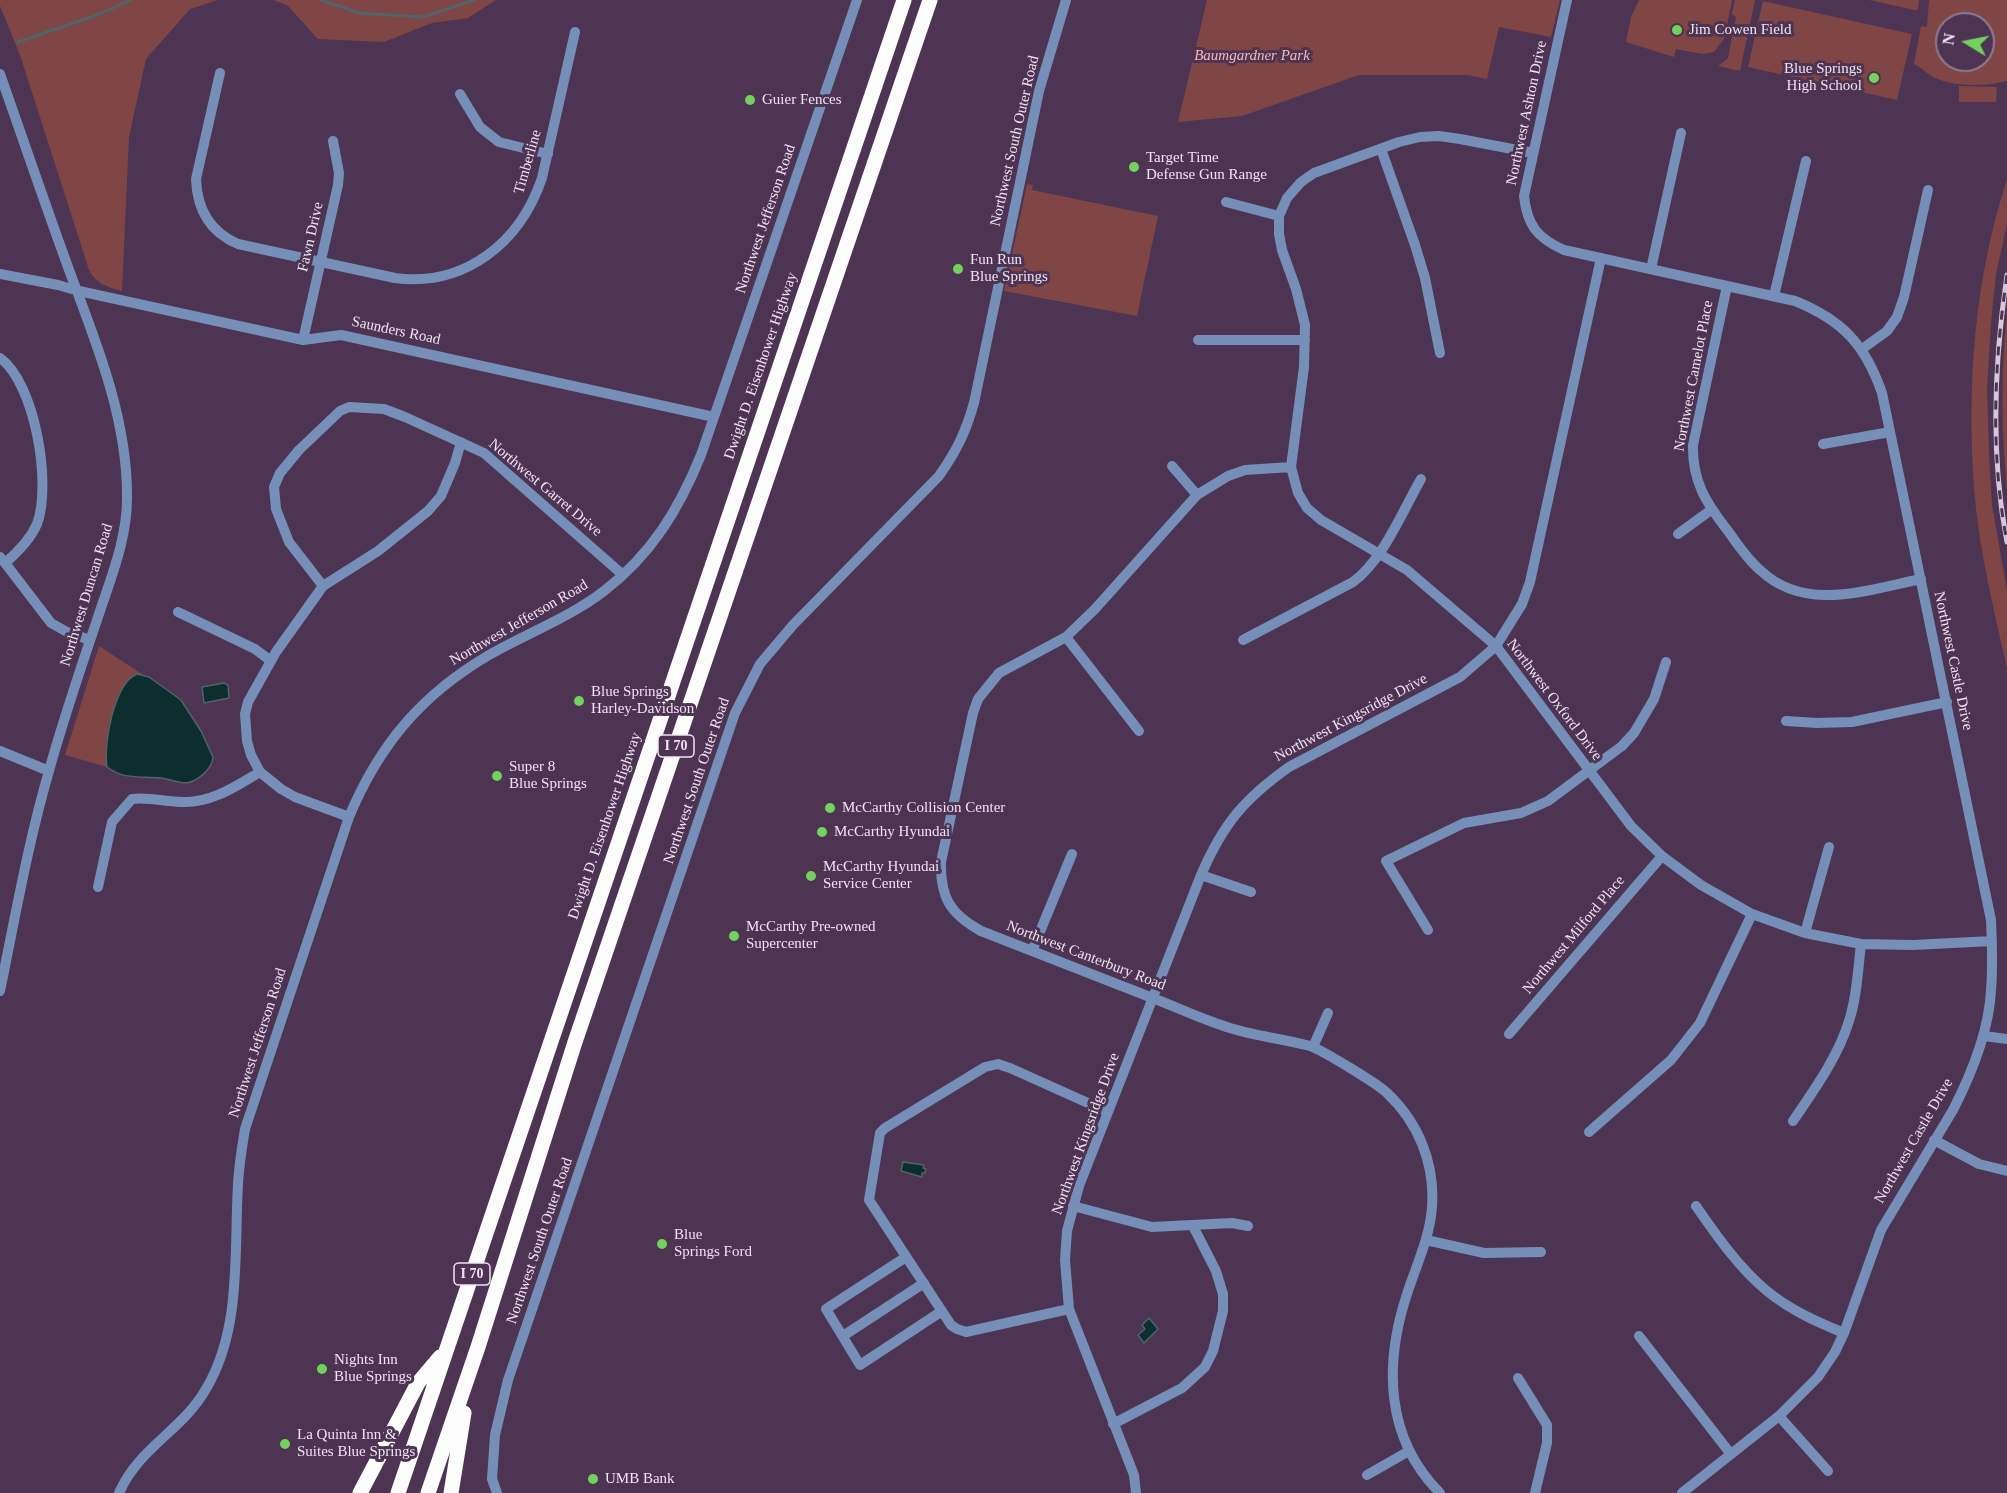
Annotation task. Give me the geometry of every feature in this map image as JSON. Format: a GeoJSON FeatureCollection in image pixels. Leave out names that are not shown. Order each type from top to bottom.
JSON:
{"type":"FeatureCollection","features":[{"type":"Feature","properties":{"kind":"highway","name":"Dwight D. Eisenhower Highway"},"geometry":{"type":"LineString","coordinates":[[398,1493],[904,0]]}},
{"type":"Feature","properties":{"kind":"highway","name":"I 70"},"geometry":{"type":"LineString","coordinates":[[428,1493],[478,1347],[575,1042],[930,0]]}},
{"type":"Feature","properties":{"kind":"highway"},"geometry":{"type":"LineString","coordinates":[[451,1493],[478,1347]]}},
{"type":"Feature","properties":{"kind":"highway"},"geometry":{"type":"LineString","coordinates":[[360,1493],[418,1383],[446,1350]]}},
{"type":"Feature","properties":{"kind":"street","name":"Northwest Jefferson Road"},"geometry":{"type":"LineString","coordinates":[[119,1493],[125,1478],[139,1460],[193,1408],[206,1389],[217,1366],[232,1305],[238,1183],[245,1129],[349,818],[361,789],[394,736],[430,696],[489,655],[581,607],[605,590],[646,551],[671,517],[686,492],[701,455],[857,0]]}},
{"type":"Feature","properties":{"kind":"street","name":"Northwest South Outer Road"},"geometry":{"type":"LineString","coordinates":[[497,1493],[492,1479],[495,1435],[508,1380],[735,713],[760,664],[792,625],[939,476],[966,432],[974,404],[1039,91],[1066,0]]}},
{"type":"Feature","properties":{"kind":"street","name":"Northwest Ashton Drive"},"geometry":{"type":"LineString","coordinates":[[1567,0],[1524,196],[1529,221],[1539,235],[1550,244],[1564,250],[1601,258]]}},
{"type":"Feature","properties":{"kind":"street","name":"Timberline"},"geometry":{"type":"LineString","coordinates":[[220,72],[196,180],[196,195],[206,219],[227,239],[238,244],[411,280],[429,279],[463,269],[502,245],[516,229],[535,199],[548,154],[575,32]]}},
{"type":"Feature","properties":{"kind":"street","name":"Northwest Duncan Road"},"geometry":{"type":"LineString","coordinates":[[0,74],[79,291],[117,413],[126,458],[128,494],[122,539],[49,771],[25,869],[0,991]]}},
{"type":"Feature","properties":{"kind":"street"},"geometry":{"type":"LineString","coordinates":[[460,94],[480,127],[499,142],[548,154]]}},
{"type":"Feature","properties":{"kind":"street"},"geometry":{"type":"LineString","coordinates":[[1651,269],[1681,133]]}},
{"type":"Feature","properties":{"kind":"street"},"geometry":{"type":"LineString","coordinates":[[1226,202],[1279,216],[1287,198],[1301,182],[1314,173],[1399,142],[1439,136],[1533,153]]}},
{"type":"Feature","properties":{"kind":"street","name":"Fawn Drive"},"geometry":{"type":"LineString","coordinates":[[303,340],[339,173],[333,141]]}},
{"type":"Feature","properties":{"kind":"street"},"geometry":{"type":"LineString","coordinates":[[1381,149],[1425,278],[1440,353]]}},
{"type":"Feature","properties":{"kind":"street"},"geometry":{"type":"LineString","coordinates":[[1774,296],[1806,161]]}},
{"type":"Feature","properties":{"kind":"street"},"geometry":{"type":"LineString","coordinates":[[1862,349],[1887,331],[1897,317],[1904,297],[1928,190]]}},
{"type":"Feature","properties":{"kind":"street","name":"Northwest Oxford Drive"},"geometry":{"type":"LineString","coordinates":[[1279,216],[1282,250],[1296,289],[1305,325],[1304,366],[1291,467],[1298,493],[1307,508],[1321,520],[1423,581],[1496,646],[1631,826],[1662,856],[1701,885],[1752,914],[1805,933],[1861,944],[1913,945],[1992,941]]}},
{"type":"Feature","properties":{"kind":"street"},"geometry":{"type":"LineString","coordinates":[[1601,258],[1727,286]]}},
{"type":"Feature","properties":{"kind":"street","name":"Northwest Kingsridge Drive"},"geometry":{"type":"LineString","coordinates":[[1136,1493],[1134,1475],[1069,1310],[1065,1260],[1066,1231],[1073,1206],[1108,1112],[1201,875],[1224,827],[1254,792],[1289,767],[1460,677],[1496,646],[1522,604],[1530,582],[1601,258]]}},
{"type":"Feature","properties":{"kind":"street","name":"Saunders Road"},"geometry":{"type":"LineString","coordinates":[[0,274],[303,340],[341,335],[714,417]]}},
{"type":"Feature","properties":{"kind":"street","name":"Northwest Castle Drive"},"geometry":{"type":"LineString","coordinates":[[1682,1493],[1779,1416],[1818,1377],[1835,1352],[1881,1230],[1963,1090],[1983,1036],[1991,993],[1991,920],[1882,393],[1875,370],[1848,332],[1829,316],[1795,300],[1727,286]]}},
{"type":"Feature","properties":{"kind":"street","name":"Northwest Camelot Place"},"geometry":{"type":"LineString","coordinates":[[1727,286],[1693,445],[1692,463],[1696,480],[1711,510],[1755,566],[1789,589],[1807,594],[1840,596],[1921,579]]}},
{"type":"Feature","properties":{"kind":"street"},"geometry":{"type":"LineString","coordinates":[[1198,340],[1305,340]]}},
{"type":"Feature","properties":{"kind":"street"},"geometry":{"type":"LineString","coordinates":[[0,358],[17,375],[23,388],[43,462],[43,494],[36,524],[21,548],[3,560],[51,623],[67,632],[90,640]]}},
{"type":"Feature","properties":{"kind":"street","name":"Northwest Garret Drive"},"geometry":{"type":"LineString","coordinates":[[323,586],[289,542],[276,509],[274,487],[280,473],[299,450],[340,411],[349,407],[384,409],[484,453],[623,574]]}},
{"type":"Feature","properties":{"kind":"street"},"geometry":{"type":"LineString","coordinates":[[1823,444],[1890,432]]}},
{"type":"Feature","properties":{"kind":"street"},"geometry":{"type":"LineString","coordinates":[[349,818],[296,797],[281,789],[260,772],[247,741],[245,714],[252,692],[323,586],[378,551],[428,511],[441,496],[461,442]]}},
{"type":"Feature","properties":{"kind":"street"},"geometry":{"type":"LineString","coordinates":[[1172,466],[1197,495]]}},
{"type":"Feature","properties":{"kind":"street","name":"Northwest Canterbury Road"},"geometry":{"type":"LineString","coordinates":[[1291,467],[1245,470],[1228,476],[1197,495],[1095,609],[1066,637],[999,673],[978,699],[973,713],[941,862],[940,877],[946,901],[955,914],[981,931],[1224,1026],[1313,1047],[1386,1092],[1404,1112],[1417,1131],[1427,1154],[1432,1177],[1432,1209],[1426,1240],[1407,1295],[1394,1352],[1396,1418],[1409,1451],[1430,1483],[1440,1493]]}},
{"type":"Feature","properties":{"kind":"street"},"geometry":{"type":"LineString","coordinates":[[1243,640],[1353,582],[1365,573],[1379,554],[1421,479]]}},
{"type":"Feature","properties":{"kind":"street"},"geometry":{"type":"LineString","coordinates":[[1678,534],[1711,510]]}},
{"type":"Feature","properties":{"kind":"street"},"geometry":{"type":"LineString","coordinates":[[178,612],[255,649],[271,661]]}},
{"type":"Feature","properties":{"kind":"street"},"geometry":{"type":"LineString","coordinates":[[1066,637],[1139,731]]}},
{"type":"Feature","properties":{"kind":"street"},"geometry":{"type":"LineString","coordinates":[[1428,930],[1386,861],[1464,823],[1521,813],[1548,801],[1622,746],[1634,733],[1654,699],[1666,662]]}},
{"type":"Feature","properties":{"kind":"street"},"geometry":{"type":"LineString","coordinates":[[1786,721],[1852,722],[1947,702]]}},
{"type":"Feature","properties":{"kind":"street"},"geometry":{"type":"LineString","coordinates":[[0,752],[49,771]]}},
{"type":"Feature","properties":{"kind":"street"},"geometry":{"type":"LineString","coordinates":[[98,887],[112,822],[132,800],[146,798],[184,803],[202,801],[231,790],[260,772]]}},
{"type":"Feature","properties":{"kind":"street"},"geometry":{"type":"LineString","coordinates":[[1805,933],[1829,847]]}},
{"type":"Feature","properties":{"kind":"street"},"geometry":{"type":"LineString","coordinates":[[1032,951],[1072,854]]}},
{"type":"Feature","properties":{"kind":"street","name":"Northwest Milford Place"},"geometry":{"type":"LineString","coordinates":[[1509,1034],[1662,856]]}},
{"type":"Feature","properties":{"kind":"street"},"geometry":{"type":"LineString","coordinates":[[1201,875],[1251,892]]}},
{"type":"Feature","properties":{"kind":"street"},"geometry":{"type":"LineString","coordinates":[[1589,1132],[1671,1060],[1700,1023],[1752,914]]}},
{"type":"Feature","properties":{"kind":"street"},"geometry":{"type":"LineString","coordinates":[[1793,1121],[1835,1054],[1850,1021],[1861,944]]}},
{"type":"Feature","properties":{"kind":"street"},"geometry":{"type":"LineString","coordinates":[[1313,1047],[1328,1013]]}},
{"type":"Feature","properties":{"kind":"street"},"geometry":{"type":"LineString","coordinates":[[1983,1036],[2007,1039]]}},
{"type":"Feature","properties":{"kind":"street"},"geometry":{"type":"LineString","coordinates":[[1069,1310],[966,1332],[951,1325],[868,1200],[880,1133],[985,1067],[998,1064],[1108,1112]]}},
{"type":"Feature","properties":{"kind":"street"},"geometry":{"type":"LineString","coordinates":[[1934,1140],[1979,1164],[2007,1172]]}},
{"type":"Feature","properties":{"kind":"street"},"geometry":{"type":"LineString","coordinates":[[1073,1206],[1152,1227],[1232,1223],[1248,1226]]}},
{"type":"Feature","properties":{"kind":"street"},"geometry":{"type":"LineString","coordinates":[[1696,1206],[1744,1268],[1767,1292],[1808,1318],[1844,1333]]}},
{"type":"Feature","properties":{"kind":"street"},"geometry":{"type":"LineString","coordinates":[[1113,1424],[1182,1388],[1205,1367],[1214,1351],[1223,1294],[1216,1271],[1193,1226]]}},
{"type":"Feature","properties":{"kind":"street"},"geometry":{"type":"LineString","coordinates":[[1426,1240],[1484,1253],[1541,1252]]}},
{"type":"Feature","properties":{"kind":"street"},"geometry":{"type":"LineString","coordinates":[[906,1257],[826,1309],[860,1365],[942,1311]]}},
{"type":"Feature","properties":{"kind":"street"},"geometry":{"type":"LineString","coordinates":[[843,1336],[924,1283]]}},
{"type":"Feature","properties":{"kind":"street"},"geometry":{"type":"LineString","coordinates":[[1639,1336],[1730,1453]]}},
{"type":"Feature","properties":{"kind":"street"},"geometry":{"type":"LineString","coordinates":[[1518,1378],[1547,1425],[1547,1443],[1535,1493]]}},
{"type":"Feature","properties":{"kind":"street"},"geometry":{"type":"LineString","coordinates":[[1779,1416],[1828,1471]]}},
{"type":"Feature","properties":{"kind":"street"},"geometry":{"type":"LineString","coordinates":[[1367,1475],[1409,1451]]}},
{"type":"Feature","properties":{"kind":"green space"},"geometry":{"type":"Polygon","coordinates":[[[0,0],[218,0],[190,9],[146,59],[129,137],[122,291],[102,284],[89,270],[20,55],[0,6],[0,0]]]}},
{"type":"Feature","properties":{"kind":"green space"},"geometry":{"type":"Polygon","coordinates":[[[273,0],[496,0],[468,18],[432,23],[384,42],[318,39],[287,5],[273,0]]]}},
{"type":"Feature","properties":{"kind":"green space","name":"Baumgardner Park"},"geometry":{"type":"Polygon","coordinates":[[[1207,0],[1560,0],[1551,37],[1499,27],[1487,79],[1468,75],[1359,75],[1242,116],[1178,122],[1207,0]]]}},
{"type":"Feature","properties":{"kind":"green space","name":"Jim Cowen Field"},"geometry":{"type":"Polygon","coordinates":[[[1639,0],[1732,0],[1724,39],[1714,52],[1702,54],[1676,49],[1674,57],[1626,42],[1631,17],[1639,0]]]}},
{"type":"Feature","properties":{"kind":"green space"},"geometry":{"type":"Polygon","coordinates":[[[1735,0],[1755,0],[1740,71],[1718,66],[1728,58],[1736,17],[1732,14],[1735,0]]]}},
{"type":"Feature","properties":{"kind":"green space"},"geometry":{"type":"Polygon","coordinates":[[[1869,0],[1919,0],[1918,10],[1914,10],[1869,0]]]}},
{"type":"Feature","properties":{"kind":"green space"},"geometry":{"type":"Polygon","coordinates":[[[1929,0],[2007,0],[2007,81],[1970,85],[1950,83],[1930,75],[1914,64],[1921,26],[1927,27],[1929,0]]]}},
{"type":"Feature","properties":{"kind":"green space"},"geometry":{"type":"Polygon","coordinates":[[[1763,1],[1912,34],[1897,100],[1748,67],[1763,1]]]}},
{"type":"Feature","properties":{"kind":"green space"},"geometry":{"type":"Polygon","coordinates":[[[1959,86],[1997,87],[1996,102],[1959,102],[1959,86]]]}},
{"type":"Feature","properties":{"kind":"green space"},"geometry":{"type":"Polygon","coordinates":[[[2007,179],[2007,224],[1996,274],[1987,388],[1992,505],[2007,591],[2007,668],[1979,535],[1974,489],[1972,410],[1980,294],[1987,256],[2007,179]]]}},
{"type":"Feature","properties":{"kind":"green space"},"geometry":{"type":"Polygon","coordinates":[[[1027,184],[1033,185],[1032,190],[1158,216],[1137,316],[1004,291],[1027,184]]]}},
{"type":"Feature","properties":{"kind":"green space"},"geometry":{"type":"Polygon","coordinates":[[[2007,312],[2007,490],[2002,401],[2007,312]]]}},
{"type":"Feature","properties":{"kind":"green space"},"geometry":{"type":"Polygon","coordinates":[[[99,646],[142,674],[132,677],[126,684],[115,706],[108,732],[107,767],[65,755],[99,646]]]}},
{"type":"Feature","properties":{"kind":"shaded area"},"geometry":{"type":"Polygon","coordinates":[[[137,674],[149,677],[181,700],[201,731],[213,757],[210,767],[198,778],[184,783],[161,778],[133,777],[120,774],[107,767],[107,744],[116,702],[122,689],[137,674]]]}},
{"type":"Feature","properties":{"kind":"shaded area"},"geometry":{"type":"Polygon","coordinates":[[[224,683],[228,685],[229,698],[204,703],[202,687],[224,683]]]}},
{"type":"Feature","properties":{"kind":"shaded area"},"geometry":{"type":"Polygon","coordinates":[[[903,1162],[924,1165],[925,1173],[922,1173],[922,1177],[901,1171],[903,1162]]]}},
{"type":"Feature","properties":{"kind":"shaded area"},"geometry":{"type":"Polygon","coordinates":[[[1149,1318],[1158,1329],[1144,1343],[1138,1335],[1145,1329],[1142,1325],[1149,1318]]]}},
{"type":"Feature","properties":{"kind":"waterway"},"geometry":{"type":"LineString","coordinates":[[18,42],[97,15],[131,0]]}},
{"type":"Feature","properties":{"kind":"waterway"},"geometry":{"type":"LineString","coordinates":[[321,0],[360,13],[423,17],[474,0]]}},
{"type":"Feature","properties":{"kind":"railway"},"geometry":{"type":"LineString","coordinates":[[2007,275],[1999,341],[1996,409],[1998,476],[2007,542]]}},
{"type":"Feature","properties":{"kind":"place","name":"Jim Cowen Field"},"geometry":{"type":"Point","coordinates":[1677,30]}},
{"type":"Feature","properties":{"kind":"place","name":"Blue Springs High School"},"geometry":{"type":"Point","coordinates":[1874,78]}},
{"type":"Feature","properties":{"kind":"place","name":"Guier Fences"},"geometry":{"type":"Point","coordinates":[750,100]}},
{"type":"Feature","properties":{"kind":"place","name":"Target Time Defense Gun Range"},"geometry":{"type":"Point","coordinates":[1134,167]}},
{"type":"Feature","properties":{"kind":"place","name":"Fun Run Blue Springs"},"geometry":{"type":"Point","coordinates":[958,269]}},
{"type":"Feature","properties":{"kind":"place","name":"Blue Springs Harley-Davidson"},"geometry":{"type":"Point","coordinates":[579,701]}},
{"type":"Feature","properties":{"kind":"place","name":"Super 8 Blue Springs"},"geometry":{"type":"Point","coordinates":[497,776]}},
{"type":"Feature","properties":{"kind":"place","name":"McCarthy Collision Center"},"geometry":{"type":"Point","coordinates":[830,808]}},
{"type":"Feature","properties":{"kind":"place","name":"McCarthy Hyundai"},"geometry":{"type":"Point","coordinates":[822,832]}},
{"type":"Feature","properties":{"kind":"place","name":"McCarthy Hyundai Service Center"},"geometry":{"type":"Point","coordinates":[811,876]}},
{"type":"Feature","properties":{"kind":"place","name":"McCarthy Pre-owned Supercenter"},"geometry":{"type":"Point","coordinates":[734,936]}},
{"type":"Feature","properties":{"kind":"place","name":"Blue Springs Ford"},"geometry":{"type":"Point","coordinates":[662,1244]}},
{"type":"Feature","properties":{"kind":"place","name":"Nights Inn Blue Springs"},"geometry":{"type":"Point","coordinates":[322,1369]}},
{"type":"Feature","properties":{"kind":"place","name":"La Quinta Inn & Suites Blue Springs"},"geometry":{"type":"Point","coordinates":[285,1444]}},
{"type":"Feature","properties":{"kind":"place","name":"UMB Bank"},"geometry":{"type":"Point","coordinates":[593,1479]}}]}
